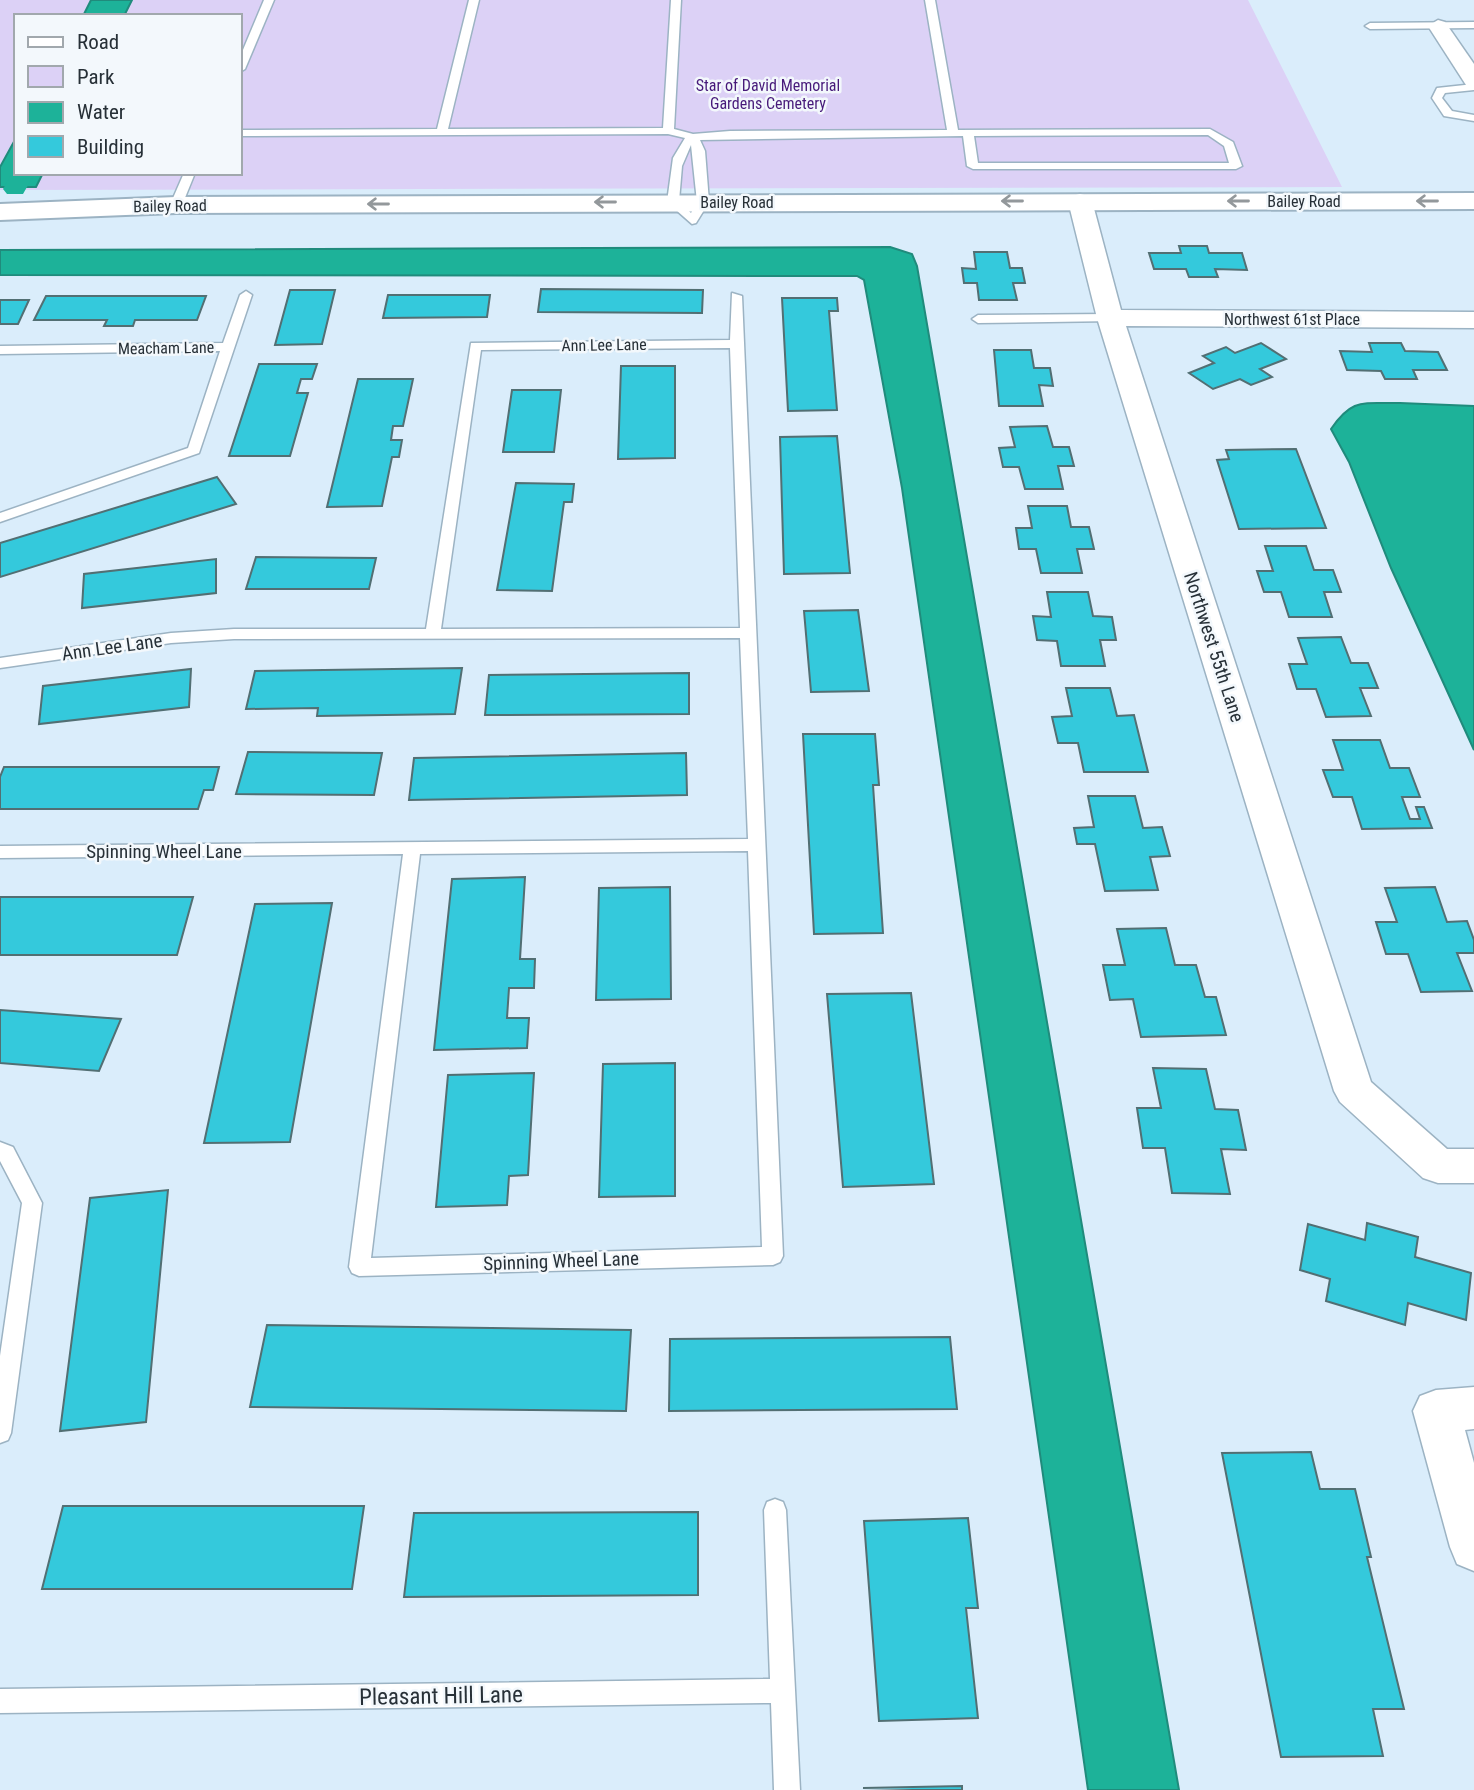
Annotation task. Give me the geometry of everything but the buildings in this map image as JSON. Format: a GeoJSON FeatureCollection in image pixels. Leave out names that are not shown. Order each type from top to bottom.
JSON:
{"type":"FeatureCollection","features":[{"type":"Feature","properties":{"kind":"street"},"geometry":{"type":"LineString","coordinates":[[1438,26],[1474,80]]}},
{"type":"Feature","properties":{"kind":"street","name":"Bailey Road"},"geometry":{"type":"LineString","coordinates":[[1082,211],[1474,201]]}},
{"type":"Feature","properties":{"kind":"street","name":"Bailey Road"},"geometry":{"type":"LineString","coordinates":[[0,214],[176,205],[673,202],[697,211]]}},
{"type":"Feature","properties":{"kind":"street","name":"Bailey Road"},"geometry":{"type":"LineString","coordinates":[[0,214],[162,222],[697,211],[1082,211],[1474,220]]}},
{"type":"Feature","properties":{"kind":"street","name":"Northwest 55th Lane"},"geometry":{"type":"LineString","coordinates":[[1082,211],[1110,318],[1354,1091],[1438,1166],[1474,1166]]}},
{"type":"Feature","properties":{"kind":"street","name":"Northwest 61st Place"},"geometry":{"type":"LineString","coordinates":[[1110,318],[1474,320]]}},
{"type":"Feature","properties":{"kind":"street"},"geometry":{"type":"LineString","coordinates":[[1455,1410],[1474,1547]]}},
{"type":"Feature","properties":{"kind":"lane"},"geometry":{"type":"LineString","coordinates":[[242,64],[269,0]]}},
{"type":"Feature","properties":{"kind":"lane"},"geometry":{"type":"LineString","coordinates":[[442,132],[474,0]]}},
{"type":"Feature","properties":{"kind":"lane"},"geometry":{"type":"LineString","coordinates":[[668,131],[676,0]]}},
{"type":"Feature","properties":{"kind":"lane"},"geometry":{"type":"LineString","coordinates":[[930,0],[953,132]]}},
{"type":"Feature","properties":{"kind":"lane"},"geometry":{"type":"LineString","coordinates":[[1370,26],[1474,25]]}},
{"type":"Feature","properties":{"kind":"lane"},"geometry":{"type":"LineString","coordinates":[[1474,87],[1441,90],[1437,98],[1448,114],[1474,118]]}},
{"type":"Feature","properties":{"kind":"lane"},"geometry":{"type":"LineString","coordinates":[[242,133],[668,131],[693,136],[953,132],[968,132],[1210,132],[1228,144],[1236,166],[973,166],[968,132]]}},
{"type":"Feature","properties":{"kind":"lane"},"geometry":{"type":"LineString","coordinates":[[673,202],[676,169],[683,145],[693,136]]}},
{"type":"Feature","properties":{"kind":"lane"},"geometry":{"type":"LineString","coordinates":[[693,136],[699,151],[697,211]]}},
{"type":"Feature","properties":{"kind":"lane"},"geometry":{"type":"LineString","coordinates":[[176,205],[189,175]]}},
{"type":"Feature","properties":{"kind":"lane"},"geometry":{"type":"LineString","coordinates":[[228,347],[246,295]]}},
{"type":"Feature","properties":{"kind":"lane"},"geometry":{"type":"LineString","coordinates":[[736,296],[747,633]]}},
{"type":"Feature","properties":{"kind":"lane"},"geometry":{"type":"LineString","coordinates":[[978,319],[1110,318]]}},
{"type":"Feature","properties":{"kind":"lane","name":"Ann Lee Lane"},"geometry":{"type":"LineString","coordinates":[[433,635],[475,346],[736,344]]}},
{"type":"Feature","properties":{"kind":"lane","name":"Meacham Lane"},"geometry":{"type":"LineString","coordinates":[[0,350],[228,347],[194,450],[0,518]]}},
{"type":"Feature","properties":{"kind":"lane","name":"Ann Lee Lane"},"geometry":{"type":"LineString","coordinates":[[0,663],[171,638],[234,634],[747,633]]}},
{"type":"Feature","properties":{"kind":"lane","name":"Spinning Wheel Lane"},"geometry":{"type":"LineString","coordinates":[[412,849],[359,1267],[773,1256],[747,633]]}},
{"type":"Feature","properties":{"kind":"lane","name":"Spinning Wheel Lane"},"geometry":{"type":"LineString","coordinates":[[0,852],[755,845]]}},
{"type":"Feature","properties":{"kind":"lane"},"geometry":{"type":"LineString","coordinates":[[0,1150],[6,1153],[32,1203],[0,1433]]}},
{"type":"Feature","properties":{"kind":"lane"},"geometry":{"type":"LineString","coordinates":[[775,1510],[787,1790]]}},
{"type":"Feature","properties":{"kind":"lane","name":"Pleasant Hill Lane"},"geometry":{"type":"LineString","coordinates":[[0,1701],[783,1691]]}},
{"type":"Feature","properties":{"kind":"green space","name":"Star of David Memorial Gardens Cemetery"},"geometry":{"type":"Polygon","coordinates":[[[0,0],[1248,0],[1342,187],[0,190],[0,0]]]}},
{"type":"Feature","properties":{"kind":"water"},"geometry":{"type":"Polygon","coordinates":[[[91,0],[132,0],[125,14],[84,14],[91,0]]]}},
{"type":"Feature","properties":{"kind":"water"},"geometry":{"type":"Polygon","coordinates":[[[14,142],[14,175],[42,175],[36,187],[0,187],[0,167],[14,142]]]}},
{"type":"Feature","properties":{"kind":"water"},"geometry":{"type":"Polygon","coordinates":[[[890,247],[912,254],[917,266],[1179,1790],[1088,1790],[902,488],[864,280],[857,276],[0,275],[0,250],[890,247]]]}},
{"type":"Feature","properties":{"kind":"water"},"geometry":{"type":"Polygon","coordinates":[[[1360,404],[1474,406],[1474,750],[1391,568],[1349,462],[1331,429],[1346,412],[1360,404]]]}},
{"type":"Feature","properties":{"kind":"waterway"},"geometry":{"type":"LineString","coordinates":[[15,189],[22,175]]}}]}
